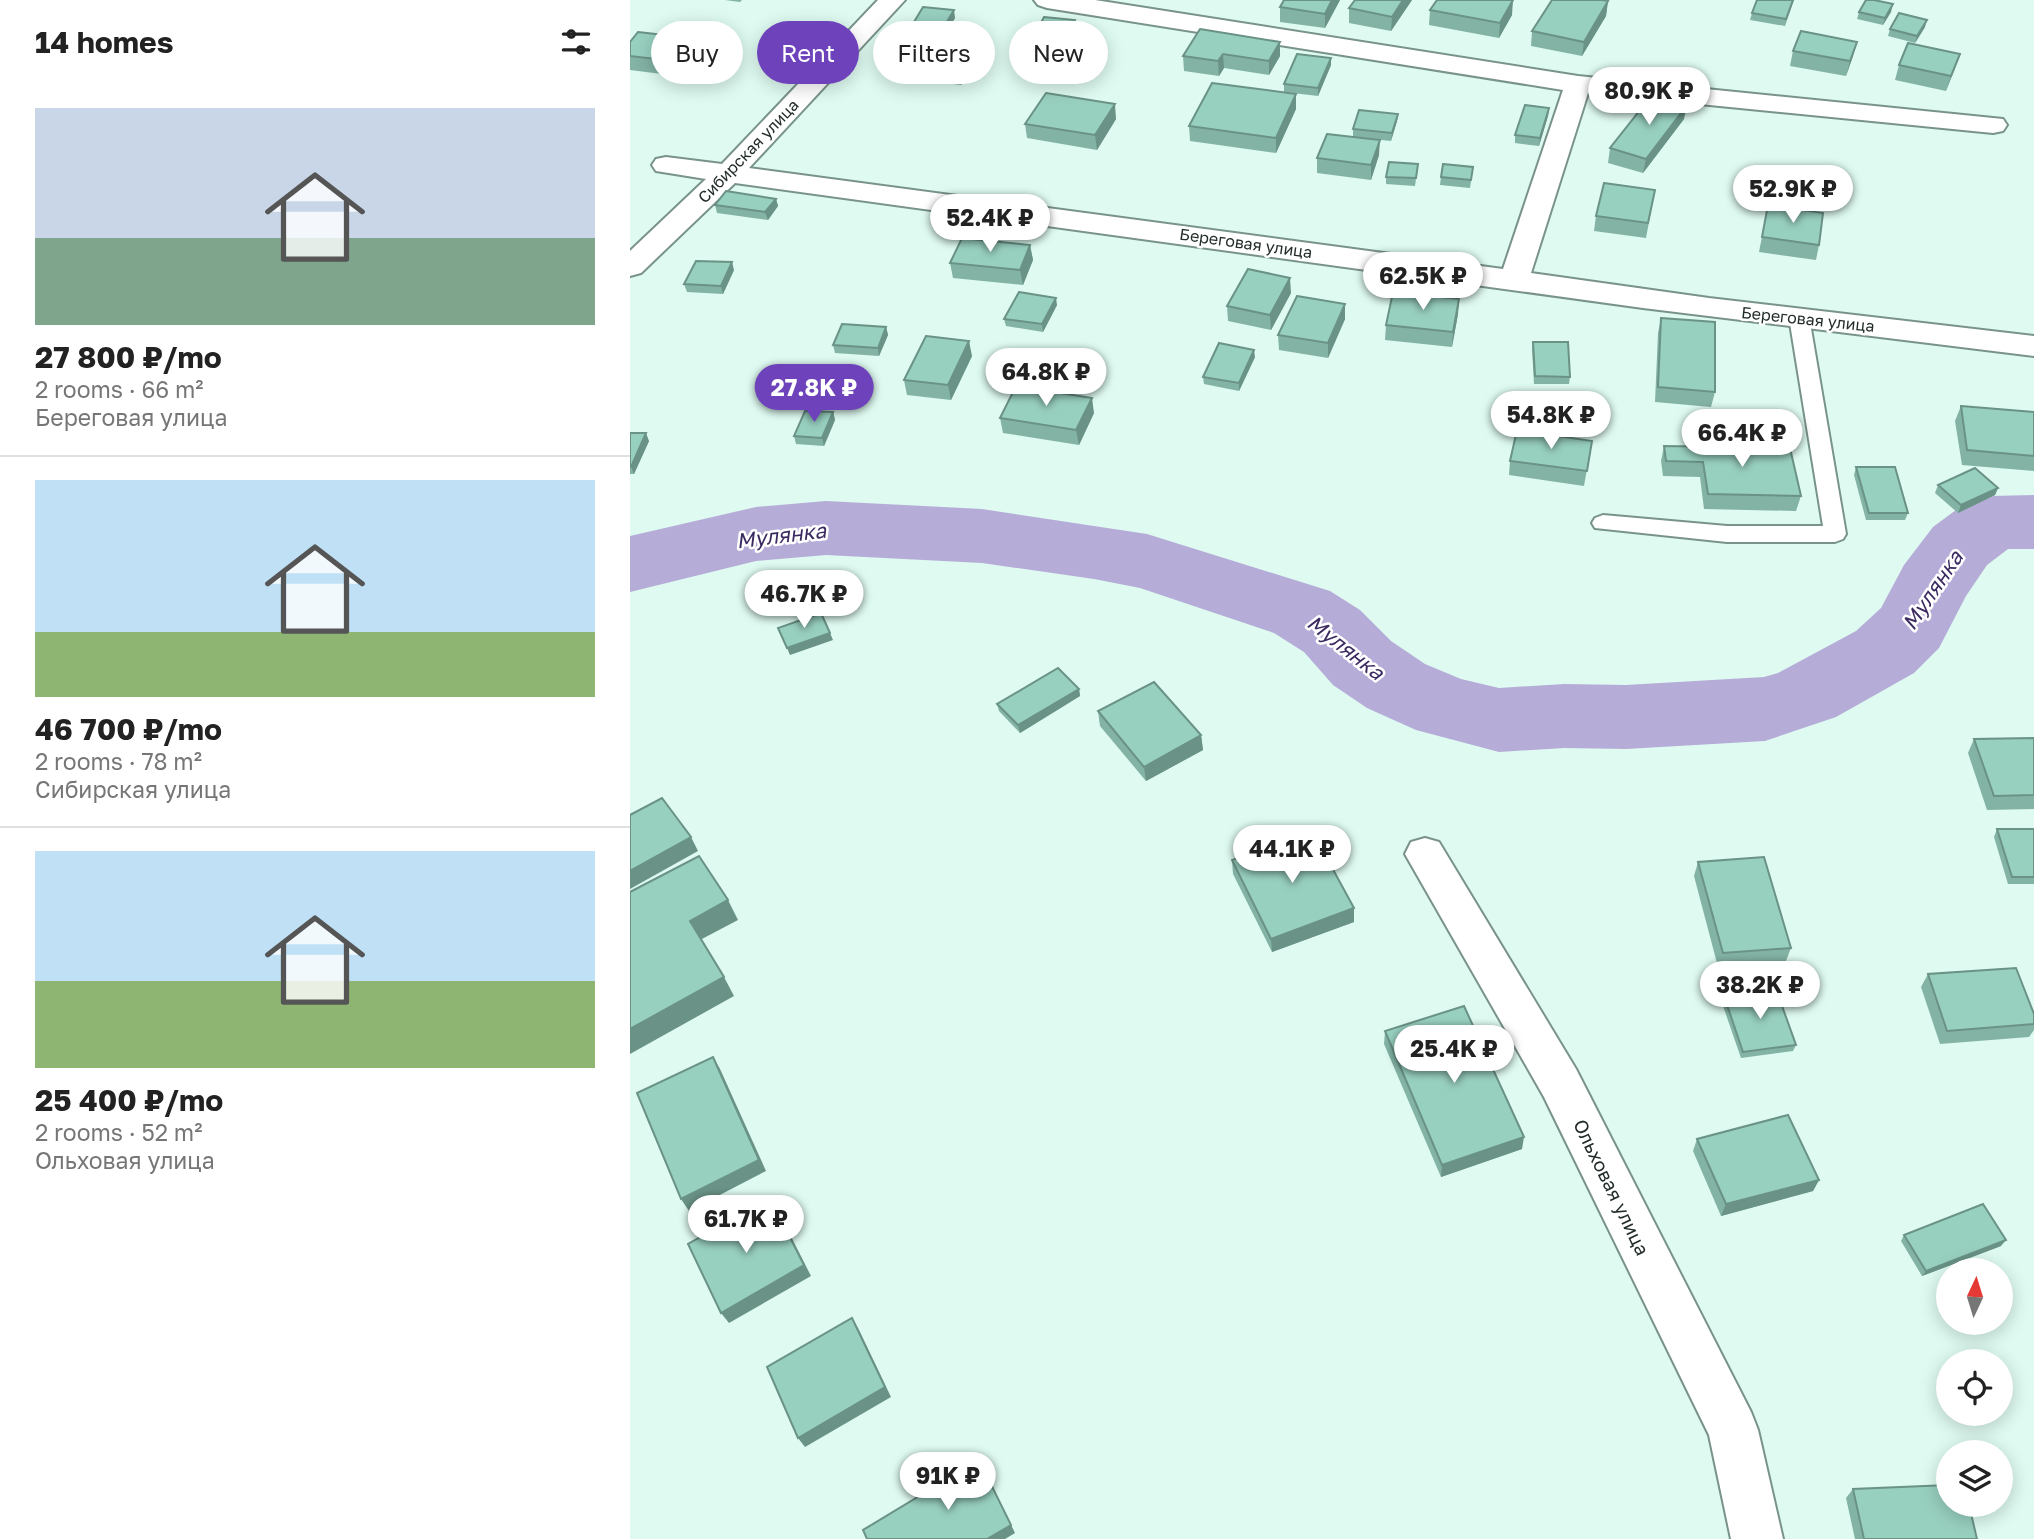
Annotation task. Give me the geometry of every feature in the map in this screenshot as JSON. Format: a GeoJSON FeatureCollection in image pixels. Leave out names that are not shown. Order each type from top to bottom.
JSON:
{"type":"FeatureCollection","features":[{"type":"Feature","properties":{"kind":"street","name":"Сибирская улица"},"geometry":{"type":"LineString","coordinates":[[630,267],[730,173],[892,0]]}},
{"type":"Feature","properties":{"kind":"street"},"geometry":{"type":"LineString","coordinates":[[1047,0],[1578,84],[1993,125]]}},
{"type":"Feature","properties":{"kind":"street"},"geometry":{"type":"LineString","coordinates":[[1514,280],[1578,84]]}},
{"type":"Feature","properties":{"kind":"street","name":"Береговая улица"},"geometry":{"type":"LineString","coordinates":[[666,165],[1514,280],[1640,301],[1799,317],[2034,346]]}},
{"type":"Feature","properties":{"kind":"street","name":"Ольховая улица"},"geometry":{"type":"LineString","coordinates":[[1425,854],[1560,1083],[1733,1430],[1757,1539]]}},
{"type":"Feature","properties":{"kind":"lane"},"geometry":{"type":"LineString","coordinates":[[1603,523],[1727,534],[1835,534],[1799,317]]}},
{"type":"Feature","properties":{"kind":"building"},"geometry":{"type":"Polygon","coordinates":[[[1284,0],[1332,0],[1325,14],[1280,7],[1284,0]]]}},
{"type":"Feature","properties":{"kind":"building"},"geometry":{"type":"Polygon","coordinates":[[[1355,0],[1403,0],[1392,17],[1349,8],[1355,0]]]}},
{"type":"Feature","properties":{"kind":"building"},"geometry":{"type":"Polygon","coordinates":[[[1437,0],[1513,0],[1500,23],[1430,10],[1437,0]]]}},
{"type":"Feature","properties":{"kind":"building"},"geometry":{"type":"Polygon","coordinates":[[[1552,0],[1608,1],[1584,42],[1532,31],[1552,0]]]}},
{"type":"Feature","properties":{"kind":"building"},"geometry":{"type":"Polygon","coordinates":[[[1757,0],[1793,0],[1786,19],[1752,13],[1757,0]]]}},
{"type":"Feature","properties":{"kind":"building"},"geometry":{"type":"Polygon","coordinates":[[[1866,0],[1893,4],[1885,18],[1859,12],[1866,0]]]}},
{"type":"Feature","properties":{"kind":"building"},"geometry":{"type":"Polygon","coordinates":[[[923,7],[954,10],[947,21],[915,21],[923,7]]]}},
{"type":"Feature","properties":{"kind":"building"},"geometry":{"type":"Polygon","coordinates":[[[1899,13],[1927,20],[1917,36],[1890,29],[1899,13]]]}},
{"type":"Feature","properties":{"kind":"building"},"geometry":{"type":"Polygon","coordinates":[[[1044,17],[1075,20],[1075,21],[1042,21],[1044,17]]]}},
{"type":"Feature","properties":{"kind":"building"},"geometry":{"type":"Polygon","coordinates":[[[1200,29],[1280,42],[1269,61],[1223,54],[1218,61],[1183,56],[1200,29]]]}},
{"type":"Feature","properties":{"kind":"building"},"geometry":{"type":"Polygon","coordinates":[[[1801,31],[1857,42],[1850,61],[1793,51],[1801,31]]]}},
{"type":"Feature","properties":{"kind":"building"},"geometry":{"type":"Polygon","coordinates":[[[638,32],[651,33],[651,58],[630,56],[630,42],[638,32]]]}},
{"type":"Feature","properties":{"kind":"building"},"geometry":{"type":"Polygon","coordinates":[[[1908,43],[1960,54],[1951,76],[1899,65],[1908,43]]]}},
{"type":"Feature","properties":{"kind":"building"},"geometry":{"type":"Polygon","coordinates":[[[1297,54],[1331,58],[1318,88],[1284,84],[1297,54]]]}},
{"type":"Feature","properties":{"kind":"building"},"geometry":{"type":"Polygon","coordinates":[[[1212,83],[1296,94],[1276,138],[1189,126],[1212,83]]]}},
{"type":"Feature","properties":{"kind":"building"},"geometry":{"type":"Polygon","coordinates":[[[1046,93],[1115,104],[1095,135],[1025,124],[1046,93]]]}},
{"type":"Feature","properties":{"kind":"building"},"geometry":{"type":"Polygon","coordinates":[[[1652,95],[1687,105],[1646,159],[1610,148],[1652,95]]]}},
{"type":"Feature","properties":{"kind":"building"},"geometry":{"type":"Polygon","coordinates":[[[1525,105],[1549,108],[1540,138],[1515,135],[1525,105]]]}},
{"type":"Feature","properties":{"kind":"building"},"geometry":{"type":"Polygon","coordinates":[[[1359,110],[1398,114],[1392,133],[1353,129],[1359,110]]]}},
{"type":"Feature","properties":{"kind":"building"},"geometry":{"type":"Polygon","coordinates":[[[1327,134],[1380,140],[1371,165],[1317,158],[1327,134]]]}},
{"type":"Feature","properties":{"kind":"building"},"geometry":{"type":"Polygon","coordinates":[[[1389,162],[1418,164],[1416,178],[1386,177],[1389,162]]]}},
{"type":"Feature","properties":{"kind":"building"},"geometry":{"type":"Polygon","coordinates":[[[1443,164],[1473,167],[1471,180],[1441,177],[1443,164]]]}},
{"type":"Feature","properties":{"kind":"building"},"geometry":{"type":"Polygon","coordinates":[[[1604,183],[1655,190],[1648,223],[1596,216],[1604,183]]]}},
{"type":"Feature","properties":{"kind":"building"},"geometry":{"type":"Polygon","coordinates":[[[726,191],[776,199],[765,212],[715,205],[726,191]]]}},
{"type":"Feature","properties":{"kind":"building"},"geometry":{"type":"Polygon","coordinates":[[[1768,205],[1823,213],[1819,245],[1762,237],[1768,205]]]}},
{"type":"Feature","properties":{"kind":"building"},"geometry":{"type":"Polygon","coordinates":[[[962,238],[1030,245],[1020,270],[950,263],[962,238]]]}},
{"type":"Feature","properties":{"kind":"building"},"geometry":{"type":"Polygon","coordinates":[[[696,261],[732,262],[721,286],[684,284],[696,261]]]}},
{"type":"Feature","properties":{"kind":"building"},"geometry":{"type":"Polygon","coordinates":[[[1248,269],[1290,278],[1270,315],[1227,306],[1248,269]]]}},
{"type":"Feature","properties":{"kind":"building"},"geometry":{"type":"Polygon","coordinates":[[[1019,292],[1056,298],[1042,324],[1004,319],[1019,292]]]}},
{"type":"Feature","properties":{"kind":"building"},"geometry":{"type":"Polygon","coordinates":[[[1393,292],[1459,299],[1453,332],[1386,325],[1393,292]]]}},
{"type":"Feature","properties":{"kind":"building"},"geometry":{"type":"Polygon","coordinates":[[[1297,296],[1345,304],[1328,343],[1278,335],[1297,296]]]}},
{"type":"Feature","properties":{"kind":"building"},"geometry":{"type":"Polygon","coordinates":[[[1661,318],[1715,322],[1715,392],[1658,387],[1661,318]]]}},
{"type":"Feature","properties":{"kind":"building"},"geometry":{"type":"Polygon","coordinates":[[[842,324],[886,327],[878,348],[833,345],[842,324]]]}},
{"type":"Feature","properties":{"kind":"building"},"geometry":{"type":"Polygon","coordinates":[[[926,336],[969,341],[948,385],[904,380],[926,336]]]}},
{"type":"Feature","properties":{"kind":"building"},"geometry":{"type":"Polygon","coordinates":[[[1533,342],[1568,342],[1570,377],[1535,376],[1533,342]]]}},
{"type":"Feature","properties":{"kind":"building"},"geometry":{"type":"Polygon","coordinates":[[[1219,343],[1254,350],[1239,383],[1203,377],[1219,343]]]}},
{"type":"Feature","properties":{"kind":"building"},"geometry":{"type":"Polygon","coordinates":[[[1016,386],[1092,398],[1076,430],[1000,418],[1016,386]]]}},
{"type":"Feature","properties":{"kind":"building"},"geometry":{"type":"Polygon","coordinates":[[[1961,406],[2034,412],[2034,456],[1967,450],[1961,406]]]}},
{"type":"Feature","properties":{"kind":"building"},"geometry":{"type":"Polygon","coordinates":[[[805,411],[833,412],[822,438],[794,436],[805,411]]]}},
{"type":"Feature","properties":{"kind":"building"},"geometry":{"type":"Polygon","coordinates":[[[1517,430],[1592,441],[1587,471],[1510,461],[1517,430]]]}},
{"type":"Feature","properties":{"kind":"building"},"geometry":{"type":"Polygon","coordinates":[[[630,433],[646,433],[631,467],[630,467],[630,433]]]}},
{"type":"Feature","properties":{"kind":"building"},"geometry":{"type":"Polygon","coordinates":[[[1664,446],[1790,448],[1801,496],[1708,494],[1703,462],[1666,461],[1664,446]]]}},
{"type":"Feature","properties":{"kind":"building"},"geometry":{"type":"Polygon","coordinates":[[[1856,467],[1895,467],[1908,513],[1869,513],[1856,467]]]}},
{"type":"Feature","properties":{"kind":"building"},"geometry":{"type":"Polygon","coordinates":[[[1975,468],[1998,488],[1961,505],[1938,485],[1975,468]]]}},
{"type":"Feature","properties":{"kind":"building"},"geometry":{"type":"Polygon","coordinates":[[[821,613],[830,633],[787,648],[778,628],[821,613]]]}},
{"type":"Feature","properties":{"kind":"building"},"geometry":{"type":"Polygon","coordinates":[[[1058,668],[1079,689],[1018,725],[997,704],[1058,668]]]}},
{"type":"Feature","properties":{"kind":"building"},"geometry":{"type":"Polygon","coordinates":[[[1154,682],[1201,735],[1144,767],[1098,711],[1154,682]]]}},
{"type":"Feature","properties":{"kind":"building"},"geometry":{"type":"Polygon","coordinates":[[[2034,738],[2034,795],[1994,796],[1974,739],[2034,738]]]}},
{"type":"Feature","properties":{"kind":"building"},"geometry":{"type":"Polygon","coordinates":[[[662,798],[691,837],[630,871],[630,815],[662,798]]]}},
{"type":"Feature","properties":{"kind":"building"},"geometry":{"type":"Polygon","coordinates":[[[1997,829],[2034,829],[2034,877],[2012,877],[1997,829]]]}},
{"type":"Feature","properties":{"kind":"building"},"geometry":{"type":"Polygon","coordinates":[[[1312,831],[1354,908],[1271,939],[1232,860],[1312,831]]]}},
{"type":"Feature","properties":{"kind":"building"},"geometry":{"type":"Polygon","coordinates":[[[699,856],[728,900],[690,921],[724,977],[630,1029],[630,892],[699,856]]]}},
{"type":"Feature","properties":{"kind":"building"},"geometry":{"type":"Polygon","coordinates":[[[1764,857],[1791,948],[1723,953],[1698,862],[1764,857]]]}},
{"type":"Feature","properties":{"kind":"building"},"geometry":{"type":"Polygon","coordinates":[[[2016,968],[2034,1014],[2034,1024],[1947,1031],[1928,974],[2016,968]]]}},
{"type":"Feature","properties":{"kind":"building"},"geometry":{"type":"Polygon","coordinates":[[[1776,989],[1796,1045],[1743,1052],[1724,996],[1776,989]]]}},
{"type":"Feature","properties":{"kind":"building"},"geometry":{"type":"Polygon","coordinates":[[[1464,1006],[1524,1137],[1442,1165],[1385,1031],[1464,1006]]]}},
{"type":"Feature","properties":{"kind":"building"},"geometry":{"type":"Polygon","coordinates":[[[713,1057],[759,1160],[681,1199],[637,1093],[713,1057]]]}},
{"type":"Feature","properties":{"kind":"building"},"geometry":{"type":"Polygon","coordinates":[[[1788,1115],[1819,1180],[1726,1204],[1697,1139],[1788,1115]]]}},
{"type":"Feature","properties":{"kind":"building"},"geometry":{"type":"Polygon","coordinates":[[[770,1198],[804,1265],[721,1313],[688,1244],[770,1198]]]}},
{"type":"Feature","properties":{"kind":"building"},"geometry":{"type":"Polygon","coordinates":[[[1983,1204],[2006,1240],[1960,1258],[1936,1258],[1936,1267],[1926,1271],[1904,1235],[1983,1204]]]}},
{"type":"Feature","properties":{"kind":"building"},"geometry":{"type":"Polygon","coordinates":[[[852,1318],[885,1387],[798,1438],[767,1367],[852,1318]]]}},
{"type":"Feature","properties":{"kind":"building"},"geometry":{"type":"Polygon","coordinates":[[[979,1460],[1011,1525],[987,1539],[867,1539],[863,1530],[979,1460]]]}},
{"type":"Feature","properties":{"kind":"building"},"geometry":{"type":"Polygon","coordinates":[[[1936,1486],[1936,1517],[1972,1517],[1977,1539],[1864,1539],[1853,1489],[1936,1486]]]}},
{"type":"Feature","properties":{"kind":"waterway","name":"Мулянка"},"geometry":{"type":"LineString","coordinates":[[630,564],[756,534],[826,528],[982,536],[1094,552],[1147,562],[1302,612],[1332,631],[1362,663],[1396,686],[1445,707],[1499,720],[1564,716],[1626,717],[1765,709],[1807,695],[1885,652],[1911,627],[1932,585],[1960,546],[1991,523],[2034,522]]}}]}
